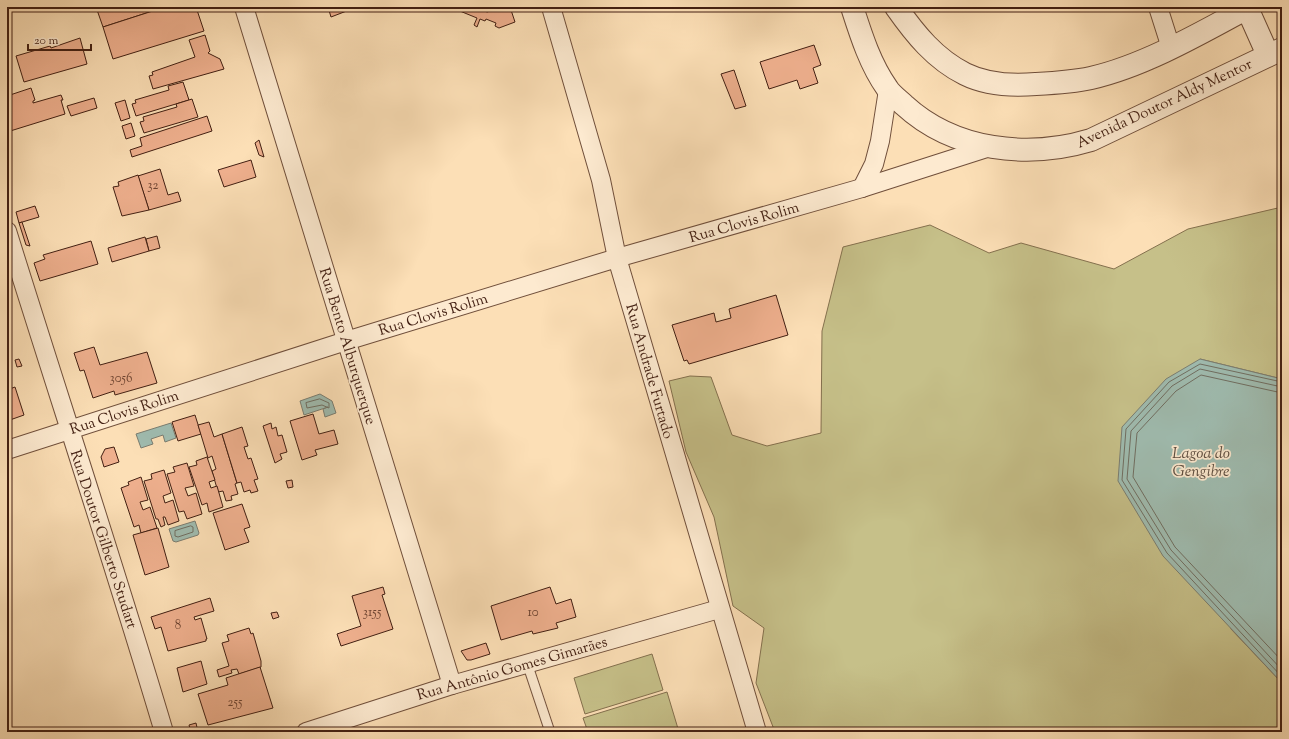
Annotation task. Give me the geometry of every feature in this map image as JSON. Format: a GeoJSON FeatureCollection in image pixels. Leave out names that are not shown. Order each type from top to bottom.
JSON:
{"type":"FeatureCollection","features":[{"type":"Feature","properties":{"kind":"street","name":"Rua Bento Alburquerque"},"geometry":{"type":"LineString","coordinates":[[244,7],[452,685]]}},
{"type":"Feature","properties":{"kind":"street","name":"Rua Andrade Furtado"},"geometry":{"type":"LineString","coordinates":[[551,7],[601,180],[617,258],[719,609],[757,732]]}},
{"type":"Feature","properties":{"kind":"street","name":"Avenida Doutor Aldy Mentor"},"geometry":{"type":"LineString","coordinates":[[852,7],[864,44],[876,70],[888,90],[910,111],[928,124],[954,136],[990,147],[1010,150],[1072,146],[1091,140],[1275,52]]}},
{"type":"Feature","properties":{"kind":"street"},"geometry":{"type":"LineString","coordinates":[[896,7],[915,35],[952,66],[980,80],[999,84],[1026,85],[1069,82],[1092,77],[1171,48],[1248,8],[1275,52]]}},
{"type":"Feature","properties":{"kind":"street"},"geometry":{"type":"LineString","coordinates":[[1158,7],[1171,48]]}},
{"type":"Feature","properties":{"kind":"street"},"geometry":{"type":"LineString","coordinates":[[862,188],[874,164],[879,147],[888,90]]}},
{"type":"Feature","properties":{"kind":"street","name":"Rua Clovis Rolim"},"geometry":{"type":"LineString","coordinates":[[7,450],[346,341],[617,258],[862,188],[990,147]]}},
{"type":"Feature","properties":{"kind":"street","name":"Rua Doutor Gilberto Studart"},"geometry":{"type":"LineString","coordinates":[[7,231],[68,430],[123,594],[164,732]]}},
{"type":"Feature","properties":{"kind":"street","name":"Rua Antônio Gomes Gimarães"},"geometry":{"type":"LineString","coordinates":[[306,732],[452,685],[719,609]]}},
{"type":"Feature","properties":{"kind":"lane"},"geometry":{"type":"LineString","coordinates":[[527,663],[550,732]]}},
{"type":"Feature","properties":{"kind":"shaded area"},"geometry":{"type":"Polygon","coordinates":[[[1282,207],[1282,379],[1200,359],[1231,629],[1282,683],[1282,732],[775,732],[756,683],[764,628],[733,606],[714,517],[686,452],[669,381],[690,376],[711,377],[732,435],[767,446],[821,433],[822,331],[843,247],[930,225],[989,253],[1021,243],[1114,269],[1188,229],[1282,207]]]}},
{"type":"Feature","properties":{"kind":"shaded area"},"geometry":{"type":"Polygon","coordinates":[[[652,654],[663,690],[585,714],[574,678],[652,654]]]}},
{"type":"Feature","properties":{"kind":"shaded area"},"geometry":{"type":"Polygon","coordinates":[[[667,692],[679,732],[588,732],[583,718],[667,692]]]}},
{"type":"Feature","properties":{"kind":"water","name":"Lagoa do Gengibre"},"geometry":{"type":"Polygon","coordinates":[[[1200,359],[1282,379],[1282,683],[1163,556],[1118,481],[1122,427],[1166,379],[1200,359]]]}},
{"type":"Feature","properties":{"kind":"water"},"geometry":{"type":"Polygon","coordinates":[[[320,394],[332,401],[336,413],[325,417],[323,409],[328,407],[304,415],[300,401],[320,394]]]}},
{"type":"Feature","properties":{"kind":"water"},"geometry":{"type":"Polygon","coordinates":[[[171,423],[176,438],[165,442],[163,435],[151,439],[153,444],[141,448],[136,434],[171,423]]]}},
{"type":"Feature","properties":{"kind":"water"},"geometry":{"type":"Polygon","coordinates":[[[195,521],[199,533],[198,535],[176,542],[173,541],[169,529],[195,521]]]}},
{"type":"Feature","properties":{"kind":"building"},"geometry":{"type":"Polygon","coordinates":[[[96,7],[165,7],[103,27],[96,7]]]}},
{"type":"Feature","properties":{"kind":"building"},"geometry":{"type":"Polygon","coordinates":[[[165,7],[196,7],[204,31],[113,59],[103,27],[165,7]]]}},
{"type":"Feature","properties":{"kind":"building"},"geometry":{"type":"Polygon","coordinates":[[[328,7],[357,7],[331,17],[328,7]]]}},
{"type":"Feature","properties":{"kind":"building"},"geometry":{"type":"Polygon","coordinates":[[[379,7],[395,7],[394,9],[386,11],[379,7]]]}},
{"type":"Feature","properties":{"kind":"building"},"geometry":{"type":"Polygon","coordinates":[[[450,7],[478,7],[487,12],[503,7],[510,7],[515,22],[499,28],[495,26],[496,23],[486,19],[485,21],[480,19],[477,27],[474,25],[477,18],[450,7]]]}},
{"type":"Feature","properties":{"kind":"building"},"geometry":{"type":"Polygon","coordinates":[[[205,35],[210,51],[208,53],[220,59],[224,69],[153,89],[149,76],[153,75],[152,72],[195,57],[189,40],[205,35]]]}},
{"type":"Feature","properties":{"kind":"building"},"geometry":{"type":"Polygon","coordinates":[[[80,38],[87,64],[24,82],[16,56],[50,46],[51,48],[80,38]]]}},
{"type":"Feature","properties":{"kind":"building"},"geometry":{"type":"Polygon","coordinates":[[[814,45],[821,65],[813,68],[818,83],[800,89],[797,80],[769,89],[760,62],[814,45]]]}},
{"type":"Feature","properties":{"kind":"building"},"geometry":{"type":"Polygon","coordinates":[[[734,70],[746,106],[735,109],[721,74],[734,70]]]}},
{"type":"Feature","properties":{"kind":"building"},"geometry":{"type":"Polygon","coordinates":[[[183,82],[189,100],[136,116],[132,104],[136,103],[135,100],[169,90],[168,86],[183,82]]]}},
{"type":"Feature","properties":{"kind":"building"},"geometry":{"type":"Polygon","coordinates":[[[31,88],[35,100],[33,103],[61,95],[65,114],[7,132],[7,96],[31,88]]]}},
{"type":"Feature","properties":{"kind":"building"},"geometry":{"type":"Polygon","coordinates":[[[94,98],[97,108],[71,116],[67,106],[94,98]]]}},
{"type":"Feature","properties":{"kind":"building"},"geometry":{"type":"Polygon","coordinates":[[[192,99],[198,117],[144,133],[140,122],[144,121],[143,117],[177,107],[176,104],[192,99]]]}},
{"type":"Feature","properties":{"kind":"building"},"geometry":{"type":"Polygon","coordinates":[[[125,100],[130,118],[121,121],[115,103],[125,100]]]}},
{"type":"Feature","properties":{"kind":"building"},"geometry":{"type":"Polygon","coordinates":[[[207,116],[212,131],[132,157],[130,150],[142,146],[140,138],[207,116]]]}},
{"type":"Feature","properties":{"kind":"building"},"geometry":{"type":"Polygon","coordinates":[[[131,123],[135,136],[126,139],[122,126],[131,123]]]}},
{"type":"Feature","properties":{"kind":"building"},"geometry":{"type":"Polygon","coordinates":[[[259,140],[264,157],[259,155],[255,143],[259,140]]]}},
{"type":"Feature","properties":{"kind":"building"},"geometry":{"type":"Polygon","coordinates":[[[251,160],[256,177],[224,187],[218,170],[251,160]]]}},
{"type":"Feature","properties":{"kind":"building"},"geometry":{"type":"Polygon","coordinates":[[[160,169],[168,195],[178,192],[181,201],[149,210],[138,176],[160,169]]]}},
{"type":"Feature","properties":{"kind":"building"},"geometry":{"type":"Polygon","coordinates":[[[138,175],[149,210],[122,216],[113,187],[119,186],[118,182],[138,175]]]}},
{"type":"Feature","properties":{"kind":"building"},"geometry":{"type":"Polygon","coordinates":[[[35,206],[39,217],[19,223],[16,212],[35,206]]]}},
{"type":"Feature","properties":{"kind":"building"},"geometry":{"type":"Polygon","coordinates":[[[22,222],[30,246],[26,245],[19,223],[22,222]]]}},
{"type":"Feature","properties":{"kind":"building"},"geometry":{"type":"Polygon","coordinates":[[[157,236],[160,248],[149,251],[146,239],[157,236]]]}},
{"type":"Feature","properties":{"kind":"building"},"geometry":{"type":"Polygon","coordinates":[[[145,237],[149,251],[112,262],[108,248],[145,237]]]}},
{"type":"Feature","properties":{"kind":"building"},"geometry":{"type":"Polygon","coordinates":[[[91,241],[98,264],[40,281],[34,263],[45,259],[43,255],[91,241]]]}},
{"type":"Feature","properties":{"kind":"building"},"geometry":{"type":"Polygon","coordinates":[[[776,295],[788,335],[689,364],[687,360],[684,361],[672,325],[714,313],[716,322],[731,318],[729,309],[776,295]]]}},
{"type":"Feature","properties":{"kind":"building"},"geometry":{"type":"Polygon","coordinates":[[[94,347],[100,365],[147,352],[157,383],[115,395],[114,391],[93,398],[84,370],[80,371],[74,353],[94,347]]]}},
{"type":"Feature","properties":{"kind":"building"},"geometry":{"type":"Polygon","coordinates":[[[19,359],[22,366],[17,367],[15,360],[19,359]]]}},
{"type":"Feature","properties":{"kind":"building"},"geometry":{"type":"Polygon","coordinates":[[[7,362],[11,375],[7,376],[7,362]]]}},
{"type":"Feature","properties":{"kind":"building"},"geometry":{"type":"Polygon","coordinates":[[[15,387],[24,415],[7,421],[7,390],[15,387]]]}},
{"type":"Feature","properties":{"kind":"building"},"geometry":{"type":"Polygon","coordinates":[[[313,414],[319,434],[334,430],[338,444],[315,450],[317,455],[302,460],[290,421],[313,414]]]}},
{"type":"Feature","properties":{"kind":"building"},"geometry":{"type":"Polygon","coordinates":[[[195,415],[201,434],[178,441],[172,422],[195,415]]]}},
{"type":"Feature","properties":{"kind":"building"},"geometry":{"type":"Polygon","coordinates":[[[209,422],[214,437],[222,434],[237,483],[235,484],[238,494],[231,496],[232,500],[226,501],[223,491],[218,492],[212,471],[216,469],[212,456],[208,458],[198,425],[209,422]]]}},
{"type":"Feature","properties":{"kind":"building"},"geometry":{"type":"Polygon","coordinates":[[[271,423],[272,429],[276,427],[278,436],[282,435],[287,452],[280,454],[282,459],[275,463],[263,426],[271,423]]]}},
{"type":"Feature","properties":{"kind":"building"},"geometry":{"type":"Polygon","coordinates":[[[242,427],[248,446],[244,447],[248,459],[251,458],[258,479],[254,480],[258,491],[251,493],[250,490],[244,492],[241,482],[237,483],[222,434],[242,427]]]}},
{"type":"Feature","properties":{"kind":"building"},"geometry":{"type":"Polygon","coordinates":[[[114,447],[119,462],[104,467],[101,457],[105,449],[114,447]]]}},
{"type":"Feature","properties":{"kind":"building"},"geometry":{"type":"Polygon","coordinates":[[[207,457],[215,480],[209,482],[211,488],[217,486],[223,507],[209,512],[207,503],[202,505],[189,467],[197,465],[196,461],[207,457]]]}},
{"type":"Feature","properties":{"kind":"building"},"geometry":{"type":"Polygon","coordinates":[[[187,463],[194,486],[185,488],[188,496],[196,493],[202,514],[187,519],[184,511],[179,512],[167,474],[175,472],[173,467],[187,463]]]}},
{"type":"Feature","properties":{"kind":"building"},"geometry":{"type":"Polygon","coordinates":[[[164,470],[171,493],[163,496],[165,503],[173,500],[179,521],[168,525],[165,517],[163,517],[165,525],[161,527],[158,519],[156,519],[144,481],[152,479],[151,474],[164,470]]]}},
{"type":"Feature","properties":{"kind":"building"},"geometry":{"type":"Polygon","coordinates":[[[141,477],[148,500],[140,502],[143,510],[150,507],[157,528],[141,533],[139,525],[134,527],[121,488],[129,485],[128,482],[141,477]]]}},
{"type":"Feature","properties":{"kind":"building"},"geometry":{"type":"Polygon","coordinates":[[[292,480],[293,487],[288,488],[286,481],[292,480]]]}},
{"type":"Feature","properties":{"kind":"building"},"geometry":{"type":"Polygon","coordinates":[[[242,504],[250,527],[244,529],[249,542],[225,550],[213,513],[242,504]]]}},
{"type":"Feature","properties":{"kind":"building"},"geometry":{"type":"Polygon","coordinates":[[[158,528],[169,567],[145,575],[133,535],[158,528]]]}},
{"type":"Feature","properties":{"kind":"building"},"geometry":{"type":"Polygon","coordinates":[[[383,587],[385,594],[382,595],[393,629],[341,646],[337,634],[361,626],[352,596],[383,587]]]}},
{"type":"Feature","properties":{"kind":"building"},"geometry":{"type":"Polygon","coordinates":[[[550,587],[556,604],[571,599],[576,617],[556,623],[558,628],[533,634],[532,631],[501,640],[491,606],[550,587]]]}},
{"type":"Feature","properties":{"kind":"building"},"geometry":{"type":"Polygon","coordinates":[[[210,598],[214,611],[194,617],[195,620],[201,618],[207,639],[206,641],[168,651],[161,627],[155,629],[151,617],[210,598]]]}},
{"type":"Feature","properties":{"kind":"building"},"geometry":{"type":"Polygon","coordinates":[[[277,612],[279,617],[273,619],[271,613],[277,612]]]}},
{"type":"Feature","properties":{"kind":"building"},"geometry":{"type":"Polygon","coordinates":[[[249,628],[251,634],[253,633],[261,661],[261,667],[239,674],[237,669],[231,670],[232,673],[219,677],[217,670],[229,666],[222,643],[229,641],[227,635],[249,628]]]}},
{"type":"Feature","properties":{"kind":"building"},"geometry":{"type":"Polygon","coordinates":[[[486,643],[490,654],[467,660],[461,651],[486,643]]]}},
{"type":"Feature","properties":{"kind":"building"},"geometry":{"type":"Polygon","coordinates":[[[201,661],[207,684],[183,692],[177,668],[201,661]]]}},
{"type":"Feature","properties":{"kind":"building"},"geometry":{"type":"Polygon","coordinates":[[[260,667],[273,708],[208,725],[198,694],[228,685],[226,678],[260,667]]]}},
{"type":"Feature","properties":{"kind":"building"},"geometry":{"type":"Polygon","coordinates":[[[196,723],[198,732],[191,732],[189,725],[196,723]]]}},
{"type":"Feature","properties":{"kind":"building"},"geometry":{"type":"Polygon","coordinates":[[[502,728],[503,732],[490,732],[502,728]]]}}]}
